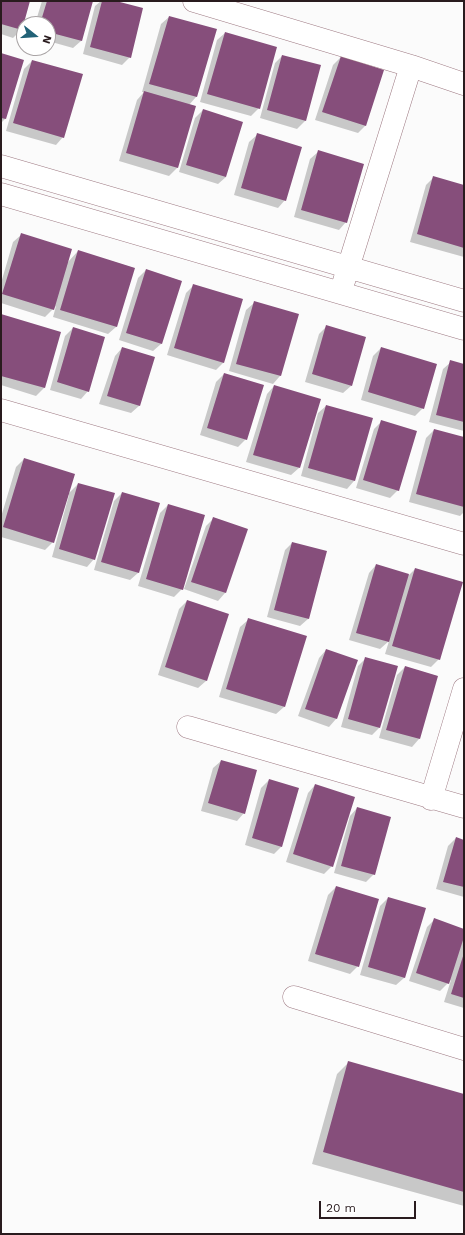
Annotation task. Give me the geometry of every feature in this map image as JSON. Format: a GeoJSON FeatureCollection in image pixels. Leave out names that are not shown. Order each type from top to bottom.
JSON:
{"type":"FeatureCollection","features":[{"type":"Feature","properties":{"kind":"street"},"geometry":{"type":"LineString","coordinates":[[194,1],[411,66],[464,84]]}},
{"type":"Feature","properties":{"kind":"street"},"geometry":{"type":"LineString","coordinates":[[341,293],[411,66]]}},
{"type":"Feature","properties":{"kind":"street"},"geometry":{"type":"LineString","coordinates":[[1,168],[464,301]]}},
{"type":"Feature","properties":{"kind":"street"},"geometry":{"type":"LineString","coordinates":[[1,194],[464,329]]}},
{"type":"Feature","properties":{"kind":"street"},"geometry":{"type":"LineString","coordinates":[[1,410],[464,544]]}},
{"type":"Feature","properties":{"kind":"street"},"geometry":{"type":"LineString","coordinates":[[431,798],[464,689]]}},
{"type":"Feature","properties":{"kind":"street"},"geometry":{"type":"LineString","coordinates":[[188,727],[464,807]]}},
{"type":"Feature","properties":{"kind":"street"},"geometry":{"type":"LineString","coordinates":[[294,997],[464,1049]]}},
{"type":"Feature","properties":{"kind":"building"},"geometry":{"type":"Polygon","coordinates":[[[1,1],[30,1],[26,16],[16,16],[16,28],[1,24],[1,1]]]}},
{"type":"Feature","properties":{"kind":"building"},"geometry":{"type":"Polygon","coordinates":[[[47,1],[93,1],[82,41],[56,34],[56,16],[42,16],[47,1]]]}},
{"type":"Feature","properties":{"kind":"building"},"geometry":{"type":"Polygon","coordinates":[[[102,1],[116,1],[143,8],[131,58],[90,47],[102,1]]]}},
{"type":"Feature","properties":{"kind":"building"},"geometry":{"type":"Polygon","coordinates":[[[169,16],[217,29],[197,97],[149,84],[169,16]]]}},
{"type":"Feature","properties":{"kind":"building"},"geometry":{"type":"Polygon","coordinates":[[[225,32],[277,47],[260,109],[207,94],[225,32]]]}},
{"type":"Feature","properties":{"kind":"building"},"geometry":{"type":"Polygon","coordinates":[[[1,53],[24,60],[6,119],[1,118],[1,53]]]}},
{"type":"Feature","properties":{"kind":"building"},"geometry":{"type":"Polygon","coordinates":[[[282,55],[321,65],[306,121],[267,110],[282,55]]]}},
{"type":"Feature","properties":{"kind":"building"},"geometry":{"type":"Polygon","coordinates":[[[341,56],[384,70],[366,126],[322,112],[341,56]]]}},
{"type":"Feature","properties":{"kind":"building"},"geometry":{"type":"Polygon","coordinates":[[[32,60],[83,74],[64,138],[13,123],[32,60]]]}},
{"type":"Feature","properties":{"kind":"building"},"geometry":{"type":"Polygon","coordinates":[[[144,91],[196,106],[178,168],[126,153],[144,91]]]}},
{"type":"Feature","properties":{"kind":"building"},"geometry":{"type":"Polygon","coordinates":[[[203,109],[243,122],[226,177],[186,165],[203,109]]]}},
{"type":"Feature","properties":{"kind":"building"},"geometry":{"type":"Polygon","coordinates":[[[257,133],[302,147],[286,201],[241,188],[257,133]]]}},
{"type":"Feature","properties":{"kind":"building"},"geometry":{"type":"Polygon","coordinates":[[[318,150],[364,164],[347,223],[301,210],[318,150]]]}},
{"type":"Feature","properties":{"kind":"building"},"geometry":{"type":"Polygon","coordinates":[[[433,176],[464,185],[464,248],[417,234],[433,176]]]}},
{"type":"Feature","properties":{"kind":"building"},"geometry":{"type":"Polygon","coordinates":[[[21,233],[72,249],[54,310],[2,294],[21,233]]]}},
{"type":"Feature","properties":{"kind":"building"},"geometry":{"type":"Polygon","coordinates":[[[78,250],[135,268],[117,327],[60,310],[78,250]]]}},
{"type":"Feature","properties":{"kind":"building"},"geometry":{"type":"Polygon","coordinates":[[[146,269],[182,281],[162,344],[126,333],[146,269]]]}},
{"type":"Feature","properties":{"kind":"building"},"geometry":{"type":"Polygon","coordinates":[[[193,284],[243,299],[224,363],[174,348],[193,284]]]}},
{"type":"Feature","properties":{"kind":"building"},"geometry":{"type":"Polygon","coordinates":[[[254,301],[299,314],[281,376],[236,364],[254,301]]]}},
{"type":"Feature","properties":{"kind":"building"},"geometry":{"type":"Polygon","coordinates":[[[1,314],[61,332],[45,388],[1,376],[1,314]]]}},
{"type":"Feature","properties":{"kind":"building"},"geometry":{"type":"Polygon","coordinates":[[[326,325],[366,337],[352,386],[312,374],[326,325]]]}},
{"type":"Feature","properties":{"kind":"building"},"geometry":{"type":"Polygon","coordinates":[[[73,327],[105,337],[89,392],[57,382],[73,327]]]}},
{"type":"Feature","properties":{"kind":"building"},"geometry":{"type":"Polygon","coordinates":[[[122,347],[155,357],[140,406],[107,396],[122,347]]]}},
{"type":"Feature","properties":{"kind":"building"},"geometry":{"type":"Polygon","coordinates":[[[381,347],[437,364],[424,409],[368,392],[381,347]]]}},
{"type":"Feature","properties":{"kind":"building"},"geometry":{"type":"Polygon","coordinates":[[[450,360],[464,364],[464,422],[436,415],[450,360]]]}},
{"type":"Feature","properties":{"kind":"building"},"geometry":{"type":"Polygon","coordinates":[[[224,373],[264,385],[247,440],[207,428],[224,373]]]}},
{"type":"Feature","properties":{"kind":"building"},"geometry":{"type":"Polygon","coordinates":[[[274,385],[321,399],[300,468],[253,455],[274,385]]]}},
{"type":"Feature","properties":{"kind":"building"},"geometry":{"type":"Polygon","coordinates":[[[326,405],[373,418],[355,481],[308,468],[326,405]]]}},
{"type":"Feature","properties":{"kind":"building"},"geometry":{"type":"Polygon","coordinates":[[[381,420],[417,431],[399,491],[363,480],[381,420]]]}},
{"type":"Feature","properties":{"kind":"building"},"geometry":{"type":"Polygon","coordinates":[[[434,429],[464,437],[464,507],[416,494],[434,429]]]}},
{"type":"Feature","properties":{"kind":"building"},"geometry":{"type":"Polygon","coordinates":[[[24,458],[75,474],[54,543],[3,527],[24,458]]]}},
{"type":"Feature","properties":{"kind":"building"},"geometry":{"type":"Polygon","coordinates":[[[78,483],[115,493],[95,560],[59,549],[78,483]]]}},
{"type":"Feature","properties":{"kind":"building"},"geometry":{"type":"Polygon","coordinates":[[[122,492],[160,503],[139,573],[101,562],[122,492]]]}},
{"type":"Feature","properties":{"kind":"building"},"geometry":{"type":"Polygon","coordinates":[[[168,504],[205,515],[183,590],[146,579],[168,504]]]}},
{"type":"Feature","properties":{"kind":"building"},"geometry":{"type":"Polygon","coordinates":[[[213,517],[248,529],[226,593],[191,582],[213,517]]]}},
{"type":"Feature","properties":{"kind":"building"},"geometry":{"type":"Polygon","coordinates":[[[292,542],[327,551],[309,619],[274,610],[292,542]]]}},
{"type":"Feature","properties":{"kind":"building"},"geometry":{"type":"Polygon","coordinates":[[[376,564],[409,574],[389,642],[356,633],[376,564]]]}},
{"type":"Feature","properties":{"kind":"building"},"geometry":{"type":"Polygon","coordinates":[[[415,568],[463,582],[440,660],[392,646],[415,568]]]}},
{"type":"Feature","properties":{"kind":"building"},"geometry":{"type":"Polygon","coordinates":[[[187,600],[229,614],[207,681],[165,667],[187,600]]]}},
{"type":"Feature","properties":{"kind":"building"},"geometry":{"type":"Polygon","coordinates":[[[248,618],[307,636],[285,707],[226,689],[248,618]]]}},
{"type":"Feature","properties":{"kind":"building"},"geometry":{"type":"Polygon","coordinates":[[[326,649],[358,660],[337,719],[305,709],[326,649]]]}},
{"type":"Feature","properties":{"kind":"building"},"geometry":{"type":"Polygon","coordinates":[[[365,657],[398,666],[380,728],[348,719],[365,657]]]}},
{"type":"Feature","properties":{"kind":"building"},"geometry":{"type":"Polygon","coordinates":[[[405,666],[438,676],[420,739],[386,730],[405,666]]]}},
{"type":"Feature","properties":{"kind":"building"},"geometry":{"type":"Polygon","coordinates":[[[221,760],[257,770],[245,814],[208,803],[221,760]]]}},
{"type":"Feature","properties":{"kind":"building"},"geometry":{"type":"Polygon","coordinates":[[[269,779],[299,788],[282,847],[252,838],[269,779]]]}},
{"type":"Feature","properties":{"kind":"building"},"geometry":{"type":"Polygon","coordinates":[[[315,784],[355,797],[333,867],[293,854],[315,784]]]}},
{"type":"Feature","properties":{"kind":"building"},"geometry":{"type":"Polygon","coordinates":[[[357,807],[391,817],[375,875],[341,866],[357,807]]]}},
{"type":"Feature","properties":{"kind":"building"},"geometry":{"type":"Polygon","coordinates":[[[456,837],[464,840],[464,887],[443,882],[456,837]]]}},
{"type":"Feature","properties":{"kind":"building"},"geometry":{"type":"Polygon","coordinates":[[[336,886],[379,899],[359,967],[315,954],[336,886]]]}},
{"type":"Feature","properties":{"kind":"building"},"geometry":{"type":"Polygon","coordinates":[[[388,897],[426,908],[405,978],[368,967],[388,897]]]}},
{"type":"Feature","properties":{"kind":"building"},"geometry":{"type":"Polygon","coordinates":[[[434,918],[464,929],[464,937],[449,984],[416,973],[434,918]]]}},
{"type":"Feature","properties":{"kind":"building"},"geometry":{"type":"Polygon","coordinates":[[[464,953],[464,998],[451,994],[464,953]]]}},
{"type":"Feature","properties":{"kind":"building"},"geometry":{"type":"Polygon","coordinates":[[[348,1061],[464,1094],[464,1192],[323,1152],[348,1061]]]}}]}
